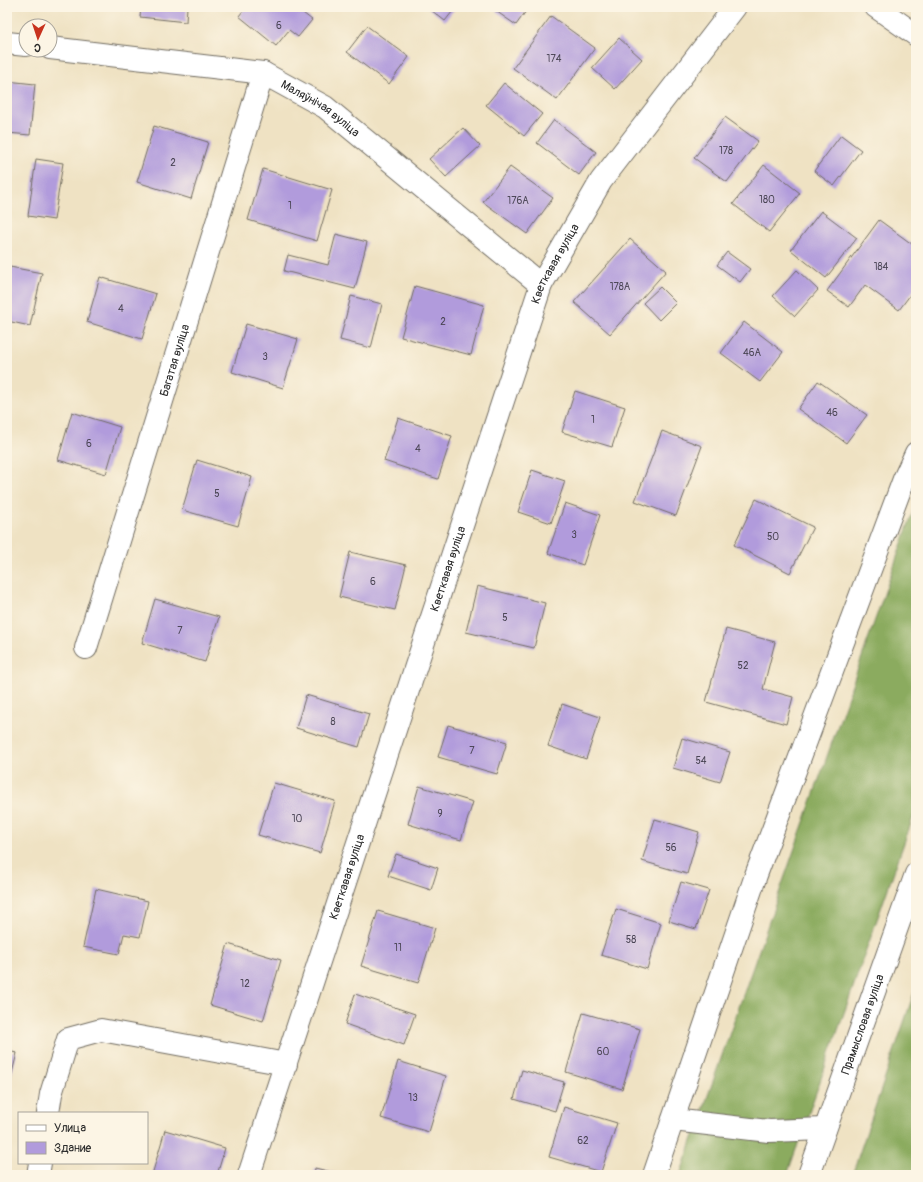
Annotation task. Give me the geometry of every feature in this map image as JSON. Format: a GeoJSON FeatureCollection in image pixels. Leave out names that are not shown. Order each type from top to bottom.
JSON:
{"type":"FeatureCollection","features":[{"type":"Feature","properties":{"kind":"street","name":"Кветкавая вуліца"},"geometry":{"type":"LineString","coordinates":[[249,1175],[541,285],[601,181],[735,7]]}},
{"type":"Feature","properties":{"kind":"street"},"geometry":{"type":"LineString","coordinates":[[876,7],[916,35]]}},
{"type":"Feature","properties":{"kind":"street"},"geometry":{"type":"LineString","coordinates":[[7,43],[18,44]]}},
{"type":"Feature","properties":{"kind":"street","name":"Маляўнічая вуліца"},"geometry":{"type":"LineString","coordinates":[[58,49],[263,73],[324,107],[541,285]]}},
{"type":"Feature","properties":{"kind":"street","name":"Багатая вуліца"},"geometry":{"type":"LineString","coordinates":[[86,648],[263,73]]}},
{"type":"Feature","properties":{"kind":"street"},"geometry":{"type":"LineString","coordinates":[[654,1175],[756,875],[904,479],[916,453]]}},
{"type":"Feature","properties":{"kind":"street","name":"Прамысловая вуліца"},"geometry":{"type":"LineString","coordinates":[[809,1175],[916,874]]}},
{"type":"Feature","properties":{"kind":"street"},"geometry":{"type":"LineString","coordinates":[[48,1112],[51,1094],[68,1039],[101,1030],[286,1064]]}},
{"type":"Feature","properties":{"kind":"street"},"geometry":{"type":"LineString","coordinates":[[673,1120],[769,1131],[825,1129]]}},
{"type":"Feature","properties":{"kind":"street"},"geometry":{"type":"LineString","coordinates":[[38,1175],[40,1164]]}},
{"type":"Feature","properties":{"kind":"green space"},"geometry":{"type":"Polygon","coordinates":[[[916,503],[916,809],[787,1175],[680,1175],[916,503]]]}},
{"type":"Feature","properties":{"kind":"green space"},"geometry":{"type":"Polygon","coordinates":[[[916,987],[916,1175],[852,1175],[916,987]]]}},
{"type":"Feature","properties":{"kind":"building"},"geometry":{"type":"Polygon","coordinates":[[[141,7],[187,7],[186,22],[140,17],[141,7]]]}},
{"type":"Feature","properties":{"kind":"building"},"geometry":{"type":"Polygon","coordinates":[[[246,7],[308,7],[303,13],[312,20],[298,37],[289,30],[276,46],[239,16],[246,7]]]}},
{"type":"Feature","properties":{"kind":"building"},"geometry":{"type":"Polygon","coordinates":[[[427,7],[456,7],[445,21],[427,7]]]}},
{"type":"Feature","properties":{"kind":"building"},"geometry":{"type":"Polygon","coordinates":[[[490,7],[529,7],[516,25],[490,7]]]}},
{"type":"Feature","properties":{"kind":"building"},"geometry":{"type":"Polygon","coordinates":[[[551,16],[595,48],[557,100],[513,68],[551,16]]]}},
{"type":"Feature","properties":{"kind":"building"},"geometry":{"type":"Polygon","coordinates":[[[367,26],[409,57],[389,84],[347,52],[367,26]]]}},
{"type":"Feature","properties":{"kind":"building"},"geometry":{"type":"Polygon","coordinates":[[[619,38],[642,59],[615,89],[592,68],[619,38]]]}},
{"type":"Feature","properties":{"kind":"building"},"geometry":{"type":"Polygon","coordinates":[[[7,81],[35,84],[30,135],[7,133],[7,81]]]}},
{"type":"Feature","properties":{"kind":"building"},"geometry":{"type":"Polygon","coordinates":[[[504,83],[542,114],[524,136],[486,105],[504,83]]]}},
{"type":"Feature","properties":{"kind":"building"},"geometry":{"type":"Polygon","coordinates":[[[725,117],[758,141],[727,182],[694,158],[725,117]]]}},
{"type":"Feature","properties":{"kind":"building"},"geometry":{"type":"Polygon","coordinates":[[[554,120],[596,152],[579,175],[537,143],[554,120]]]}},
{"type":"Feature","properties":{"kind":"building"},"geometry":{"type":"Polygon","coordinates":[[[154,126],[208,142],[191,199],[137,182],[154,126]]]}},
{"type":"Feature","properties":{"kind":"building"},"geometry":{"type":"Polygon","coordinates":[[[463,128],[480,146],[446,177],[429,159],[463,128]]]}},
{"type":"Feature","properties":{"kind":"building"},"geometry":{"type":"Polygon","coordinates":[[[841,135],[861,150],[834,186],[814,171],[841,135]]]}},
{"type":"Feature","properties":{"kind":"building"},"geometry":{"type":"Polygon","coordinates":[[[36,159],[63,163],[54,220],[28,216],[36,159]]]}},
{"type":"Feature","properties":{"kind":"building"},"geometry":{"type":"Polygon","coordinates":[[[764,165],[800,193],[769,232],[733,204],[764,165]]]}},
{"type":"Feature","properties":{"kind":"building"},"geometry":{"type":"Polygon","coordinates":[[[510,167],[553,198],[527,234],[483,202],[510,167]]]}},
{"type":"Feature","properties":{"kind":"building"},"geometry":{"type":"Polygon","coordinates":[[[263,169],[332,190],[317,241],[248,220],[263,169]]]}},
{"type":"Feature","properties":{"kind":"building"},"geometry":{"type":"Polygon","coordinates":[[[821,211],[857,238],[826,278],[791,250],[821,211]]]}},
{"type":"Feature","properties":{"kind":"building"},"geometry":{"type":"Polygon","coordinates":[[[879,220],[916,247],[916,287],[899,310],[865,285],[849,307],[827,291],[879,220]]]}},
{"type":"Feature","properties":{"kind":"building"},"geometry":{"type":"Polygon","coordinates":[[[336,234],[367,242],[355,289],[284,271],[288,255],[328,265],[336,234]]]}},
{"type":"Feature","properties":{"kind":"building"},"geometry":{"type":"Polygon","coordinates":[[[630,239],[666,271],[610,334],[574,302],[630,239]]]}},
{"type":"Feature","properties":{"kind":"building"},"geometry":{"type":"Polygon","coordinates":[[[727,252],[750,269],[740,282],[717,265],[727,252]]]}},
{"type":"Feature","properties":{"kind":"building"},"geometry":{"type":"Polygon","coordinates":[[[10,267],[42,273],[30,326],[7,321],[7,281],[10,267]]]}},
{"type":"Feature","properties":{"kind":"building"},"geometry":{"type":"Polygon","coordinates":[[[797,270],[818,290],[795,316],[773,296],[797,270]]]}},
{"type":"Feature","properties":{"kind":"building"},"geometry":{"type":"Polygon","coordinates":[[[100,277],[156,294],[142,339],[87,322],[100,277]]]}},
{"type":"Feature","properties":{"kind":"building"},"geometry":{"type":"Polygon","coordinates":[[[415,286],[484,305],[471,355],[401,337],[415,286]]]}},
{"type":"Feature","properties":{"kind":"building"},"geometry":{"type":"Polygon","coordinates":[[[660,287],[676,303],[659,320],[643,303],[660,287]]]}},
{"type":"Feature","properties":{"kind":"building"},"geometry":{"type":"Polygon","coordinates":[[[351,296],[382,304],[371,348],[340,340],[351,296]]]}},
{"type":"Feature","properties":{"kind":"building"},"geometry":{"type":"Polygon","coordinates":[[[744,322],[783,352],[760,382],[721,353],[744,322]]]}},
{"type":"Feature","properties":{"kind":"building"},"geometry":{"type":"Polygon","coordinates":[[[246,324],[298,339],[283,388],[232,372],[246,324]]]}},
{"type":"Feature","properties":{"kind":"building"},"geometry":{"type":"Polygon","coordinates":[[[818,381],[867,415],[846,443],[798,409],[818,381]]]}},
{"type":"Feature","properties":{"kind":"building"},"geometry":{"type":"Polygon","coordinates":[[[575,391],[625,407],[612,447],[562,432],[575,391]]]}},
{"type":"Feature","properties":{"kind":"building"},"geometry":{"type":"Polygon","coordinates":[[[72,412],[120,427],[106,474],[58,460],[72,412]]]}},
{"type":"Feature","properties":{"kind":"building"},"geometry":{"type":"Polygon","coordinates":[[[398,418],[452,436],[438,479],[384,461],[398,418]]]}},
{"type":"Feature","properties":{"kind":"building"},"geometry":{"type":"Polygon","coordinates":[[[662,431],[702,446],[676,516],[635,501],[662,431]]]}},
{"type":"Feature","properties":{"kind":"building"},"geometry":{"type":"Polygon","coordinates":[[[197,460],[252,477],[238,526],[182,510],[197,460]]]}},
{"type":"Feature","properties":{"kind":"building"},"geometry":{"type":"Polygon","coordinates":[[[532,470],[565,481],[551,523],[518,512],[532,470]]]}},
{"type":"Feature","properties":{"kind":"building"},"geometry":{"type":"Polygon","coordinates":[[[756,499],[813,527],[790,573],[734,545],[756,499]]]}},
{"type":"Feature","properties":{"kind":"building"},"geometry":{"type":"Polygon","coordinates":[[[565,503],[600,515],[583,565],[548,553],[565,503]]]}},
{"type":"Feature","properties":{"kind":"building"},"geometry":{"type":"Polygon","coordinates":[[[350,552],[406,565],[395,610],[339,597],[350,552]]]}},
{"type":"Feature","properties":{"kind":"building"},"geometry":{"type":"Polygon","coordinates":[[[477,586],[545,603],[534,648],[466,632],[477,586]]]}},
{"type":"Feature","properties":{"kind":"building"},"geometry":{"type":"Polygon","coordinates":[[[155,599],[219,617],[205,662],[142,643],[155,599]]]}},
{"type":"Feature","properties":{"kind":"building"},"geometry":{"type":"Polygon","coordinates":[[[726,629],[775,642],[763,689],[793,697],[786,724],[706,702],[726,629]]]}},
{"type":"Feature","properties":{"kind":"building"},"geometry":{"type":"Polygon","coordinates":[[[306,695],[369,714],[359,747],[296,728],[306,695]]]}},
{"type":"Feature","properties":{"kind":"building"},"geometry":{"type":"Polygon","coordinates":[[[562,704],[600,717],[586,759],[548,746],[562,704]]]}},
{"type":"Feature","properties":{"kind":"building"},"geometry":{"type":"Polygon","coordinates":[[[448,725],[507,742],[497,774],[438,757],[448,725]]]}},
{"type":"Feature","properties":{"kind":"building"},"geometry":{"type":"Polygon","coordinates":[[[682,738],[730,752],[720,782],[673,768],[682,738]]]}},
{"type":"Feature","properties":{"kind":"building"},"geometry":{"type":"Polygon","coordinates":[[[274,783],[335,801],[320,853],[258,835],[274,783]]]}},
{"type":"Feature","properties":{"kind":"building"},"geometry":{"type":"Polygon","coordinates":[[[419,786],[473,802],[461,840],[408,824],[419,786]]]}},
{"type":"Feature","properties":{"kind":"building"},"geometry":{"type":"Polygon","coordinates":[[[655,819],[699,832],[687,874],[642,861],[655,819]]]}},
{"type":"Feature","properties":{"kind":"building"},"geometry":{"type":"Polygon","coordinates":[[[396,854],[438,868],[431,890],[388,876],[396,854]]]}},
{"type":"Feature","properties":{"kind":"building"},"geometry":{"type":"Polygon","coordinates":[[[681,882],[709,890],[696,929],[669,921],[681,882]]]}},
{"type":"Feature","properties":{"kind":"building"},"geometry":{"type":"Polygon","coordinates":[[[96,889],[148,901],[140,937],[124,934],[119,954],[83,947],[96,889]]]}},
{"type":"Feature","properties":{"kind":"building"},"geometry":{"type":"Polygon","coordinates":[[[616,909],[661,923],[647,969],[601,955],[616,909]]]}},
{"type":"Feature","properties":{"kind":"building"},"geometry":{"type":"Polygon","coordinates":[[[378,911],[435,928],[418,983],[361,966],[378,911]]]}},
{"type":"Feature","properties":{"kind":"building"},"geometry":{"type":"Polygon","coordinates":[[[228,944],[281,960],[263,1021],[210,1005],[228,944]]]}},
{"type":"Feature","properties":{"kind":"building"},"geometry":{"type":"Polygon","coordinates":[[[355,994],[415,1014],[404,1045],[345,1024],[355,994]]]}},
{"type":"Feature","properties":{"kind":"building"},"geometry":{"type":"Polygon","coordinates":[[[583,1013],[640,1029],[622,1089],[566,1072],[583,1013]]]}},
{"type":"Feature","properties":{"kind":"building"},"geometry":{"type":"Polygon","coordinates":[[[7,1051],[17,1053],[10,1081],[7,1080],[7,1051]]]}},
{"type":"Feature","properties":{"kind":"building"},"geometry":{"type":"Polygon","coordinates":[[[398,1061],[446,1076],[429,1132],[381,1118],[398,1061]]]}},
{"type":"Feature","properties":{"kind":"building"},"geometry":{"type":"Polygon","coordinates":[[[522,1070],[564,1082],[555,1111],[514,1099],[522,1070]]]}},
{"type":"Feature","properties":{"kind":"building"},"geometry":{"type":"Polygon","coordinates":[[[564,1107],[617,1123],[601,1172],[549,1157],[564,1107]]]}},
{"type":"Feature","properties":{"kind":"building"},"geometry":{"type":"Polygon","coordinates":[[[165,1130],[225,1148],[217,1175],[152,1175],[165,1130]]]}},
{"type":"Feature","properties":{"kind":"building"},"geometry":{"type":"Polygon","coordinates":[[[315,1168],[340,1174],[340,1175],[314,1175],[315,1168]]]}}]}
